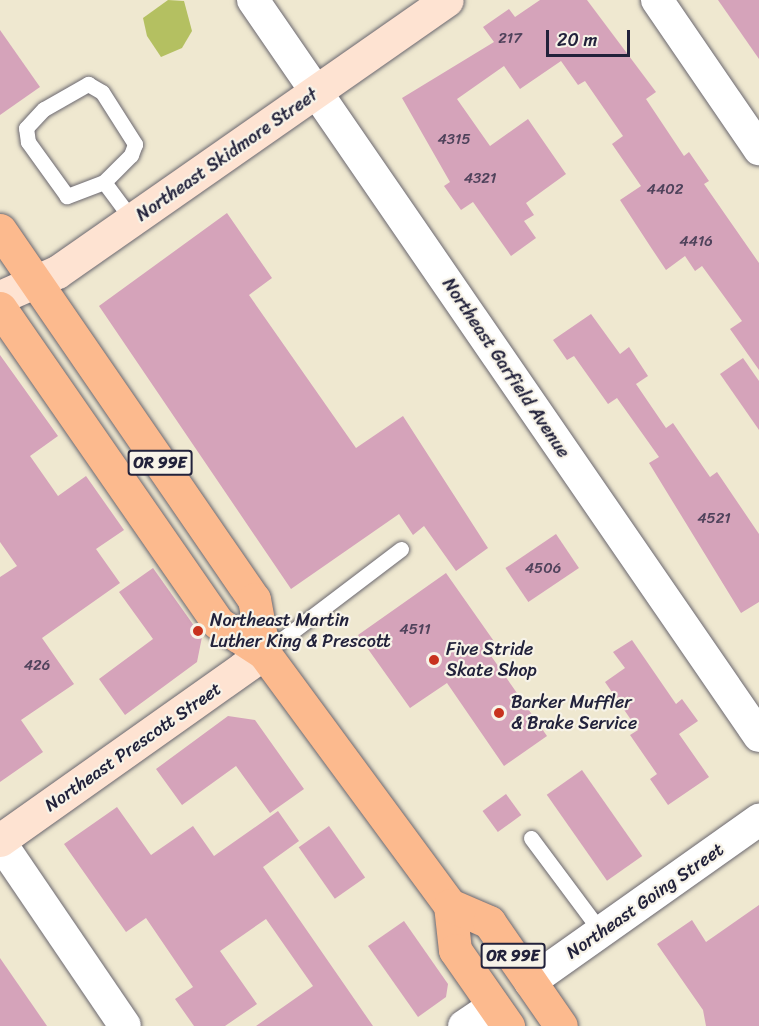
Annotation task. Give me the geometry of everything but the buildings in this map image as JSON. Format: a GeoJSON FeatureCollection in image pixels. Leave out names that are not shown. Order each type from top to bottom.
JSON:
{"type":"FeatureCollection","features":[{"type":"Feature","properties":{"kind":"main road","name":"OR 99E"},"geometry":{"type":"LineString","coordinates":[[0,230],[254,599],[264,653]]}},
{"type":"Feature","properties":{"kind":"main road","name":"OR 99E"},"geometry":{"type":"LineString","coordinates":[[0,308],[218,623],[264,653],[450,905],[489,922],[561,1026]]}},
{"type":"Feature","properties":{"kind":"main road","name":"OR 99E"},"geometry":{"type":"LineString","coordinates":[[450,905],[455,950],[501,1016]]}},
{"type":"Feature","properties":{"kind":"street","name":"Northeast Garfield Avenue"},"geometry":{"type":"LineString","coordinates":[[253,0],[759,736]]}},
{"type":"Feature","properties":{"kind":"street","name":"Northeast Skidmore Street"},"geometry":{"type":"LineString","coordinates":[[0,297],[35,282],[133,221],[447,0]]}},
{"type":"Feature","properties":{"kind":"street"},"geometry":{"type":"LineString","coordinates":[[657,0],[759,149]]}},
{"type":"Feature","properties":{"kind":"street","name":"Northeast Prescott Street"},"geometry":{"type":"LineString","coordinates":[[0,841],[264,653]]}},
{"type":"Feature","properties":{"kind":"street","name":"Northeast Going Street"},"geometry":{"type":"LineString","coordinates":[[530,982],[759,820]]}},
{"type":"Feature","properties":{"kind":"street"},"geometry":{"type":"LineString","coordinates":[[0,841],[126,1026]]}},
{"type":"Feature","properties":{"kind":"street"},"geometry":{"type":"LineString","coordinates":[[464,1026],[501,1016]]}},
{"type":"Feature","properties":{"kind":"lane"},"geometry":{"type":"LineString","coordinates":[[88,84],[102,92],[135,144],[131,155],[104,182],[67,196],[26,137],[26,128],[44,110],[88,84]]}},
{"type":"Feature","properties":{"kind":"lane"},"geometry":{"type":"LineString","coordinates":[[104,182],[133,221]]}},
{"type":"Feature","properties":{"kind":"lane"},"geometry":{"type":"LineString","coordinates":[[264,653],[401,549]]}},
{"type":"Feature","properties":{"kind":"lane"},"geometry":{"type":"LineString","coordinates":[[531,838],[601,932]]}},
{"type":"Feature","properties":{"kind":"green space"},"geometry":{"type":"Polygon","coordinates":[[[168,0],[184,1],[192,31],[182,48],[161,57],[147,36],[143,18],[168,0]]]}},
{"type":"Feature","properties":{"kind":"place","name":"Northeast Martin Luther King & Prescott"},"geometry":{"type":"Point","coordinates":[198,631]}},
{"type":"Feature","properties":{"kind":"place","name":"Five Stride Skate Shop"},"geometry":{"type":"Point","coordinates":[434,660]}},
{"type":"Feature","properties":{"kind":"place","name":"Barker Muffler & Brake Service"},"geometry":{"type":"Point","coordinates":[499,713]}}]}
